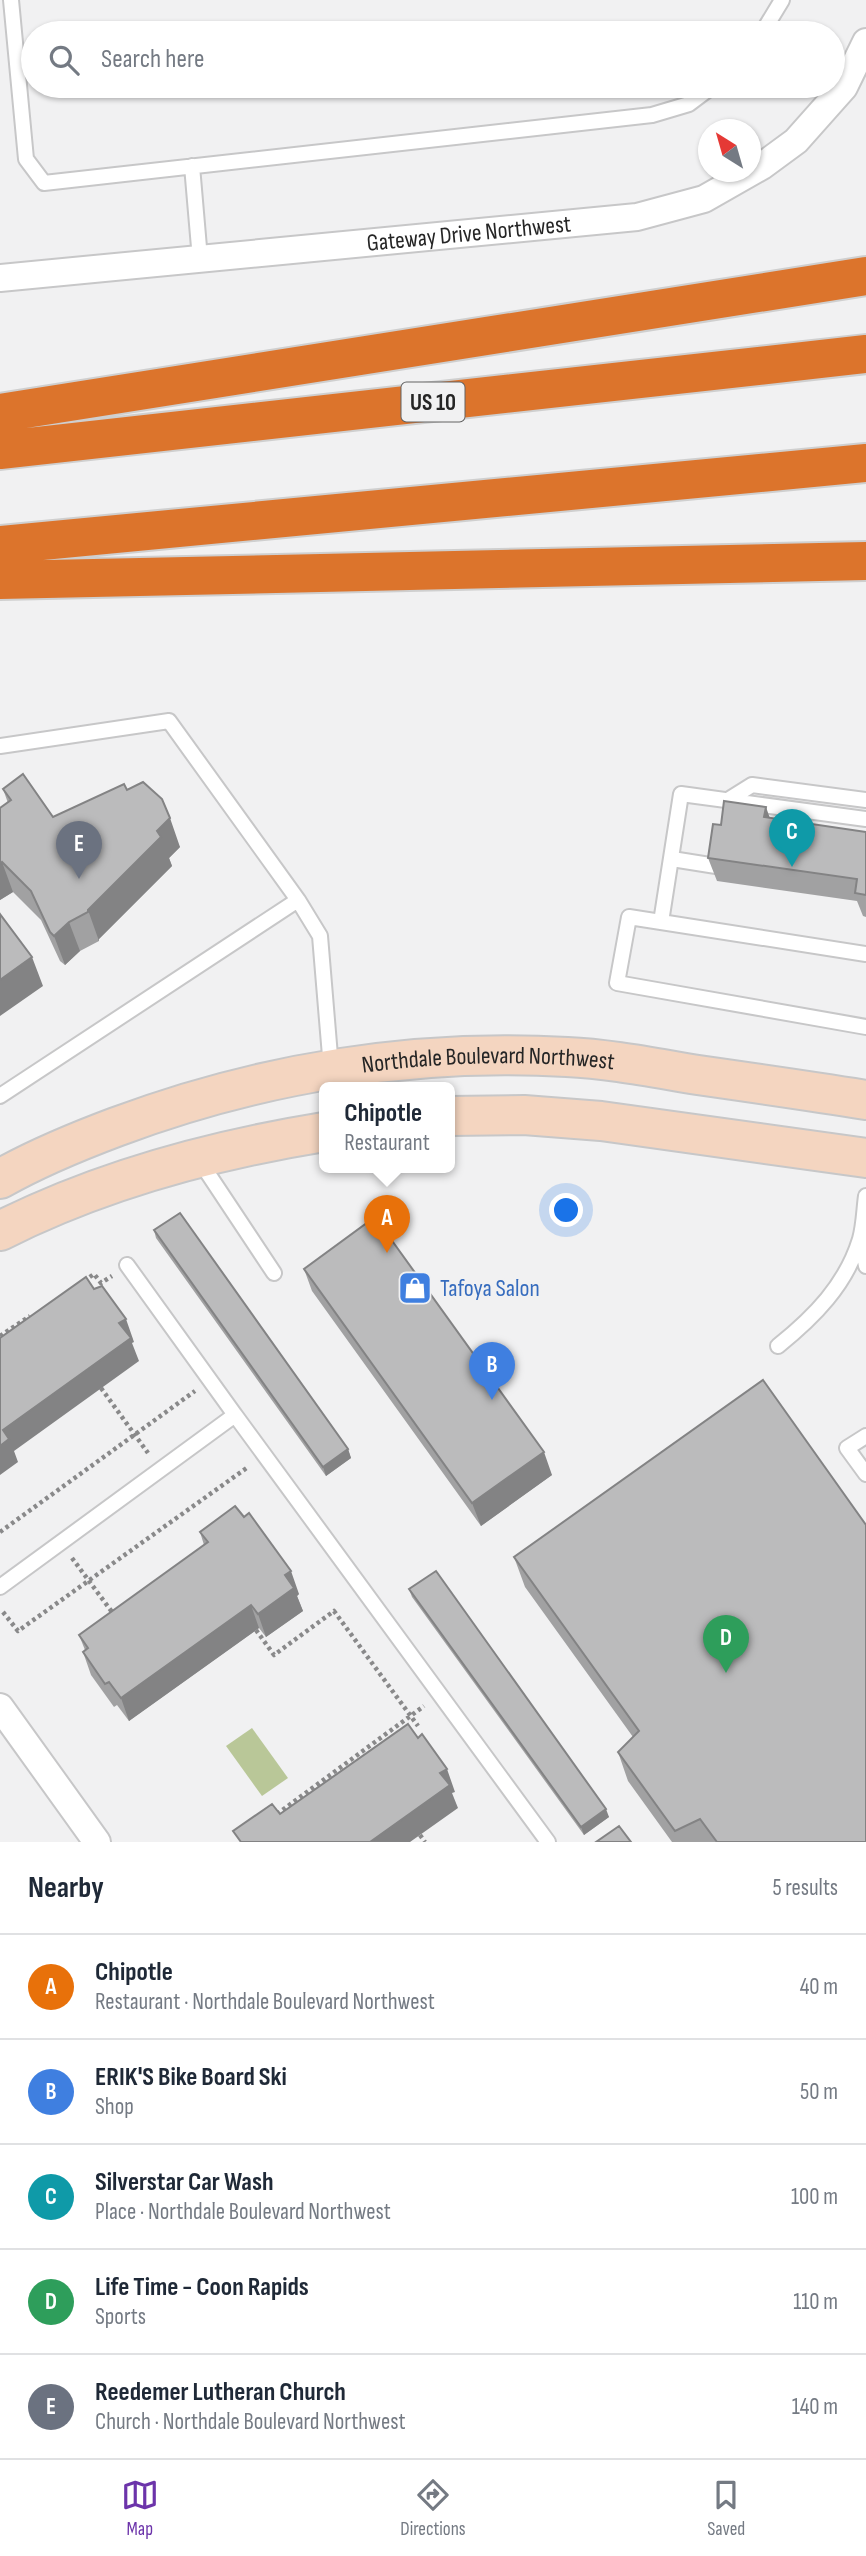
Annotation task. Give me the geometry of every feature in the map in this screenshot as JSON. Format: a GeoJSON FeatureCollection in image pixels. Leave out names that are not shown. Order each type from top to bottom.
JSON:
{"type":"FeatureCollection","features":[{"type":"Feature","properties":{"kind":"highway"},"geometry":{"type":"LineString","coordinates":[[0,413],[866,276]]}},
{"type":"Feature","properties":{"kind":"highway","name":"US 10"},"geometry":{"type":"LineString","coordinates":[[0,450],[866,354]]}},
{"type":"Feature","properties":{"kind":"highway"},"geometry":{"type":"LineString","coordinates":[[0,545],[866,463]]}},
{"type":"Feature","properties":{"kind":"highway"},"geometry":{"type":"LineString","coordinates":[[0,580],[866,561]]}},
{"type":"Feature","properties":{"kind":"street","name":"Gateway Drive Northwest"},"geometry":{"type":"LineString","coordinates":[[845,85],[866,42]]}},
{"type":"Feature","properties":{"kind":"street","name":"Gateway Drive Northwest"},"geometry":{"type":"LineString","coordinates":[[0,278],[637,217],[704,199],[762,166],[796,141],[834,98]]}},
{"type":"Feature","properties":{"kind":"street","name":"Northdale Boulevard Northwest"},"geometry":{"type":"LineString","coordinates":[[0,1179],[78,1142],[156,1112],[231,1090],[331,1069],[415,1058],[487,1054],[570,1057],[866,1100]]}},
{"type":"Feature","properties":{"kind":"street","name":"Northdale Boulevard Northwest"},"geometry":{"type":"LineString","coordinates":[[455,1116],[524,1115],[601,1121],[866,1158]]}},
{"type":"Feature","properties":{"kind":"street"},"geometry":{"type":"LineString","coordinates":[[0,1231],[88,1192],[198,1158],[319,1133]]}},
{"type":"Feature","properties":{"kind":"street"},"geometry":{"type":"LineString","coordinates":[[0,1707],[97,1842]]}},
{"type":"Feature","properties":{"kind":"lane"},"geometry":{"type":"LineString","coordinates":[[11,0],[26,159],[44,183],[652,115],[689,104],[697,98]]}},
{"type":"Feature","properties":{"kind":"lane"},"geometry":{"type":"LineString","coordinates":[[769,21],[782,0]]}},
{"type":"Feature","properties":{"kind":"lane"},"geometry":{"type":"LineString","coordinates":[[192,166],[200,258]]}},
{"type":"Feature","properties":{"kind":"lane"},"geometry":{"type":"LineString","coordinates":[[0,746],[169,721],[298,900],[320,936],[331,1069]]}},
{"type":"Feature","properties":{"kind":"lane"},"geometry":{"type":"LineString","coordinates":[[727,800],[752,785],[866,800]]}},
{"type":"Feature","properties":{"kind":"lane"},"geometry":{"type":"LineString","coordinates":[[662,922],[681,794],[866,819]]}},
{"type":"Feature","properties":{"kind":"lane"},"geometry":{"type":"LineString","coordinates":[[727,800],[740,818]]}},
{"type":"Feature","properties":{"kind":"lane"},"geometry":{"type":"LineString","coordinates":[[672,859],[716,866]]}},
{"type":"Feature","properties":{"kind":"lane"},"geometry":{"type":"LineString","coordinates":[[0,1096],[298,900]]}},
{"type":"Feature","properties":{"kind":"lane"},"geometry":{"type":"LineString","coordinates":[[866,954],[629,918],[617,984],[866,1027]]}},
{"type":"Feature","properties":{"kind":"lane"},"geometry":{"type":"LineString","coordinates":[[198,1158],[274,1273]]}},
{"type":"Feature","properties":{"kind":"lane"},"geometry":{"type":"LineString","coordinates":[[778,1346],[818,1311],[837,1287],[860,1237],[866,1196]]}},
{"type":"Feature","properties":{"kind":"lane"},"geometry":{"type":"LineString","coordinates":[[860,1237],[866,1266]]}},
{"type":"Feature","properties":{"kind":"lane"},"geometry":{"type":"LineString","coordinates":[[127,1265],[548,1842]]}},
{"type":"Feature","properties":{"kind":"lane"},"geometry":{"type":"LineString","coordinates":[[0,1587],[235,1415]]}},
{"type":"Feature","properties":{"kind":"lane"},"geometry":{"type":"LineString","coordinates":[[866,1436],[848,1448],[866,1474]]}},
{"type":"Feature","properties":{"kind":"path"},"geometry":{"type":"LineString","coordinates":[[73,1288],[94,1274],[101,1283],[127,1265]]}},
{"type":"Feature","properties":{"kind":"path"},"geometry":{"type":"LineString","coordinates":[[0,1336],[31,1316]]}},
{"type":"Feature","properties":{"kind":"path"},"geometry":{"type":"LineString","coordinates":[[0,1532],[209,1380]]}},
{"type":"Feature","properties":{"kind":"path"},"geometry":{"type":"LineString","coordinates":[[101,1388],[161,1469]]}},
{"type":"Feature","properties":{"kind":"path"},"geometry":{"type":"LineString","coordinates":[[3,1612],[18,1631],[264,1455]]}},
{"type":"Feature","properties":{"kind":"path"},"geometry":{"type":"LineString","coordinates":[[61,1542],[118,1620]]}},
{"type":"Feature","properties":{"kind":"path"},"geometry":{"type":"LineString","coordinates":[[256,1630],[274,1655],[334,1611],[418,1726]]}},
{"type":"Feature","properties":{"kind":"path"},"geometry":{"type":"LineString","coordinates":[[284,1824],[276,1813],[440,1695]]}},
{"type":"Feature","properties":{"kind":"path"},"geometry":{"type":"LineString","coordinates":[[420,1835],[425,1842]]}},
{"type":"Feature","properties":{"kind":"green space"},"geometry":{"type":"Polygon","coordinates":[[[252,1728],[288,1778],[262,1796],[226,1746],[252,1728]]]}},
{"type":"Feature","properties":{"kind":"building"},"geometry":{"type":"Polygon","coordinates":[[[23,774],[53,817],[124,784],[127,790],[143,782],[162,799],[170,818],[157,831],[161,837],[88,912],[69,922],[54,936],[31,891],[2,862],[0,864],[0,808],[11,800],[3,789],[23,774]]]}},
{"type":"Feature","properties":{"kind":"building"},"geometry":{"type":"Polygon","coordinates":[[[724,801],[766,807],[764,817],[866,832],[866,895],[855,893],[857,879],[708,858],[713,824],[721,825],[724,801]]]}},
{"type":"Feature","properties":{"kind":"building"},"geometry":{"type":"Polygon","coordinates":[[[0,914],[32,957],[0,980],[0,914]]]}},
{"type":"Feature","properties":{"kind":"building"},"geometry":{"type":"Polygon","coordinates":[[[180,1213],[348,1449],[323,1467],[154,1230],[180,1213]]]}},
{"type":"Feature","properties":{"kind":"building"},"geometry":{"type":"Polygon","coordinates":[[[375,1217],[544,1452],[472,1503],[304,1269],[375,1217]]]}},
{"type":"Feature","properties":{"kind":"building"},"geometry":{"type":"Polygon","coordinates":[[[86,1277],[94,1289],[102,1286],[126,1319],[119,1323],[131,1338],[3,1430],[9,1439],[0,1446],[0,1338],[86,1277]]]}},
{"type":"Feature","properties":{"kind":"building"},"geometry":{"type":"Polygon","coordinates":[[[763,1380],[866,1525],[866,1842],[717,1842],[700,1819],[675,1831],[618,1752],[639,1731],[514,1557],[763,1380]]]}},
{"type":"Feature","properties":{"kind":"building"},"geometry":{"type":"Polygon","coordinates":[[[235,1506],[244,1517],[249,1513],[291,1571],[285,1575],[294,1588],[258,1614],[251,1605],[121,1698],[109,1682],[105,1684],[83,1652],[88,1648],[79,1635],[208,1542],[200,1532],[235,1506]]]}},
{"type":"Feature","properties":{"kind":"building"},"geometry":{"type":"Polygon","coordinates":[[[436,1571],[606,1809],[581,1827],[409,1589],[436,1571]]]}},
{"type":"Feature","properties":{"kind":"building"},"geometry":{"type":"Polygon","coordinates":[[[408,1724],[418,1738],[422,1734],[447,1769],[440,1773],[450,1785],[370,1842],[241,1842],[233,1831],[272,1804],[280,1814],[408,1724]]]}},
{"type":"Feature","properties":{"kind":"building"},"geometry":{"type":"Polygon","coordinates":[[[619,1826],[631,1842],[596,1842],[619,1826]]]}},
{"type":"Feature","properties":{"kind":"place","name":"Silverstar Car Wash"},"geometry":{"type":"Point","coordinates":[792,867]}},
{"type":"Feature","properties":{"kind":"place","name":"Reedemer Lutheran Church"},"geometry":{"type":"Point","coordinates":[79,879]}},
{"type":"Feature","properties":{"kind":"place","name":"Chipotle"},"geometry":{"type":"Point","coordinates":[387,1253]}},
{"type":"Feature","properties":{"kind":"place","name":"Tafoya Salon"},"geometry":{"type":"Point","coordinates":[415,1288]}},
{"type":"Feature","properties":{"kind":"place","name":"ERIK'S Bike Board Ski"},"geometry":{"type":"Point","coordinates":[492,1400]}},
{"type":"Feature","properties":{"kind":"place","name":"Life Time - Coon Rapids"},"geometry":{"type":"Point","coordinates":[726,1673]}}]}
